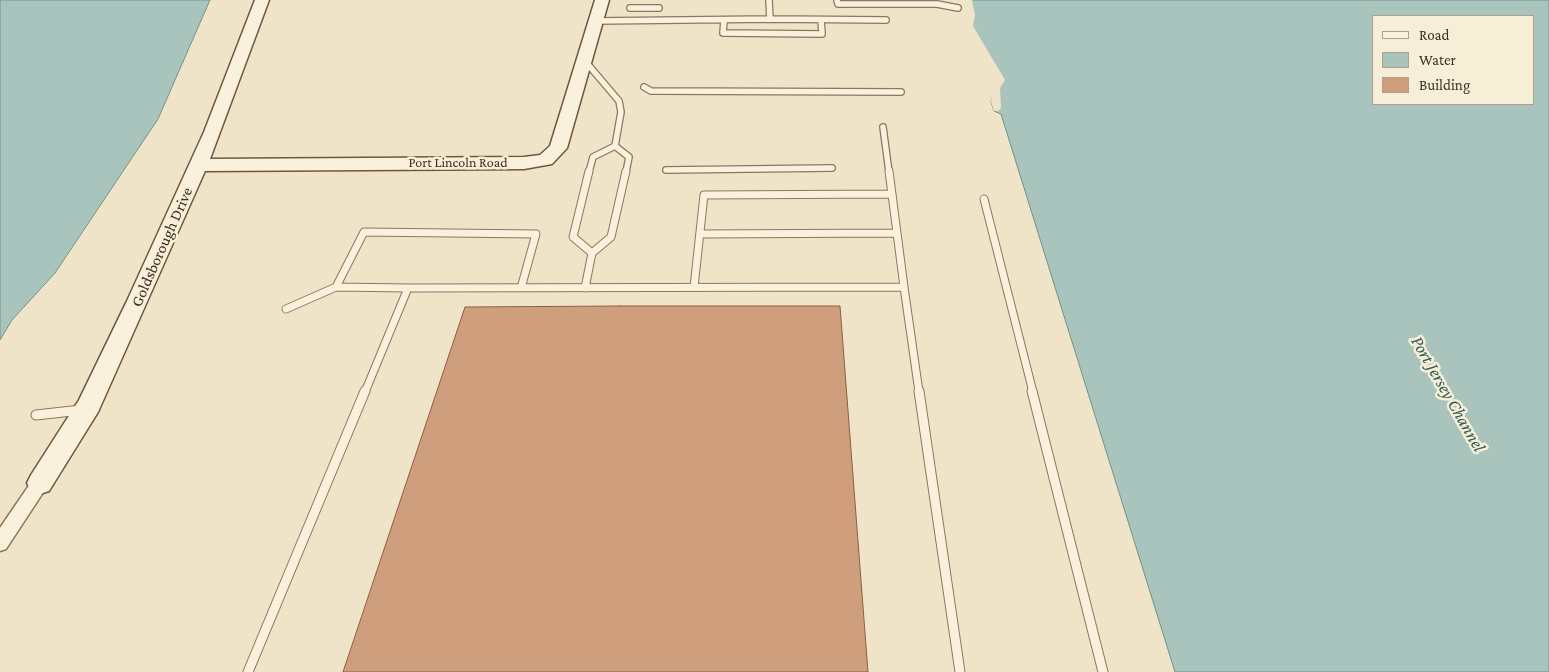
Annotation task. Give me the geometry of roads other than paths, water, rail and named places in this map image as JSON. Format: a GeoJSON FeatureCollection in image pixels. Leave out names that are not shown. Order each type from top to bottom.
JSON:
{"type":"FeatureCollection","features":[{"type":"Feature","properties":{"kind":"street","name":"Goldsborough Drive"},"geometry":{"type":"LineString","coordinates":[[40,483],[86,410],[138,301],[199,166],[262,0]]}},
{"type":"Feature","properties":{"kind":"street","name":"Port Lincoln Road"},"geometry":{"type":"LineString","coordinates":[[199,166],[524,163],[546,160],[558,148],[594,21],[602,0]]}},
{"type":"Feature","properties":{"kind":"street"},"geometry":{"type":"LineString","coordinates":[[0,543],[40,483]]}},
{"type":"Feature","properties":{"kind":"lane"},"geometry":{"type":"LineString","coordinates":[[657,20],[661,0]]}},
{"type":"Feature","properties":{"kind":"lane"},"geometry":{"type":"LineString","coordinates":[[769,0],[770,19]]}},
{"type":"Feature","properties":{"kind":"lane"},"geometry":{"type":"LineString","coordinates":[[837,0],[838,4],[937,2],[958,8]]}},
{"type":"Feature","properties":{"kind":"lane"},"geometry":{"type":"LineString","coordinates":[[630,8],[660,8]]}},
{"type":"Feature","properties":{"kind":"lane"},"geometry":{"type":"LineString","coordinates":[[724,20],[723,33],[822,34],[820,20]]}},
{"type":"Feature","properties":{"kind":"lane"},"geometry":{"type":"LineString","coordinates":[[594,21],[886,20]]}},
{"type":"Feature","properties":{"kind":"lane"},"geometry":{"type":"LineString","coordinates":[[583,59],[620,102],[621,112],[615,146]]}},
{"type":"Feature","properties":{"kind":"lane"},"geometry":{"type":"LineString","coordinates":[[644,87],[651,91],[901,92]]}},
{"type":"Feature","properties":{"kind":"lane"},"geometry":{"type":"LineString","coordinates":[[883,127],[904,287],[960,672]]}},
{"type":"Feature","properties":{"kind":"lane"},"geometry":{"type":"LineString","coordinates":[[585,288],[592,254],[611,237],[629,157],[615,146]]}},
{"type":"Feature","properties":{"kind":"lane"},"geometry":{"type":"LineString","coordinates":[[592,254],[573,237],[594,157],[615,146]]}},
{"type":"Feature","properties":{"kind":"lane"},"geometry":{"type":"LineString","coordinates":[[666,170],[832,168]]}},
{"type":"Feature","properties":{"kind":"lane"},"geometry":{"type":"LineString","coordinates":[[694,288],[704,195],[892,194]]}},
{"type":"Feature","properties":{"kind":"lane"},"geometry":{"type":"LineString","coordinates":[[984,199],[1103,672]]}},
{"type":"Feature","properties":{"kind":"lane"},"geometry":{"type":"LineString","coordinates":[[336,287],[364,232],[536,234],[521,288]]}},
{"type":"Feature","properties":{"kind":"lane"},"geometry":{"type":"LineString","coordinates":[[700,234],[897,233]]}},
{"type":"Feature","properties":{"kind":"lane"},"geometry":{"type":"LineString","coordinates":[[286,309],[336,287],[904,287]]}},
{"type":"Feature","properties":{"kind":"lane"},"geometry":{"type":"LineString","coordinates":[[248,672],[408,288]]}},
{"type":"Feature","properties":{"kind":"lane"},"geometry":{"type":"LineString","coordinates":[[36,415],[86,410]]}},
{"type":"Feature","properties":{"kind":"water"},"geometry":{"type":"Polygon","coordinates":[[[0,0],[210,0],[158,119],[55,273],[12,320],[0,340],[0,0]]]}},
{"type":"Feature","properties":{"kind":"water","name":"Port Jersey Channel"},"geometry":{"type":"Polygon","coordinates":[[[966,0],[1549,0],[1549,672],[1175,672],[1001,114],[994,111],[991,102],[996,81],[976,44],[966,0]]]}}]}
